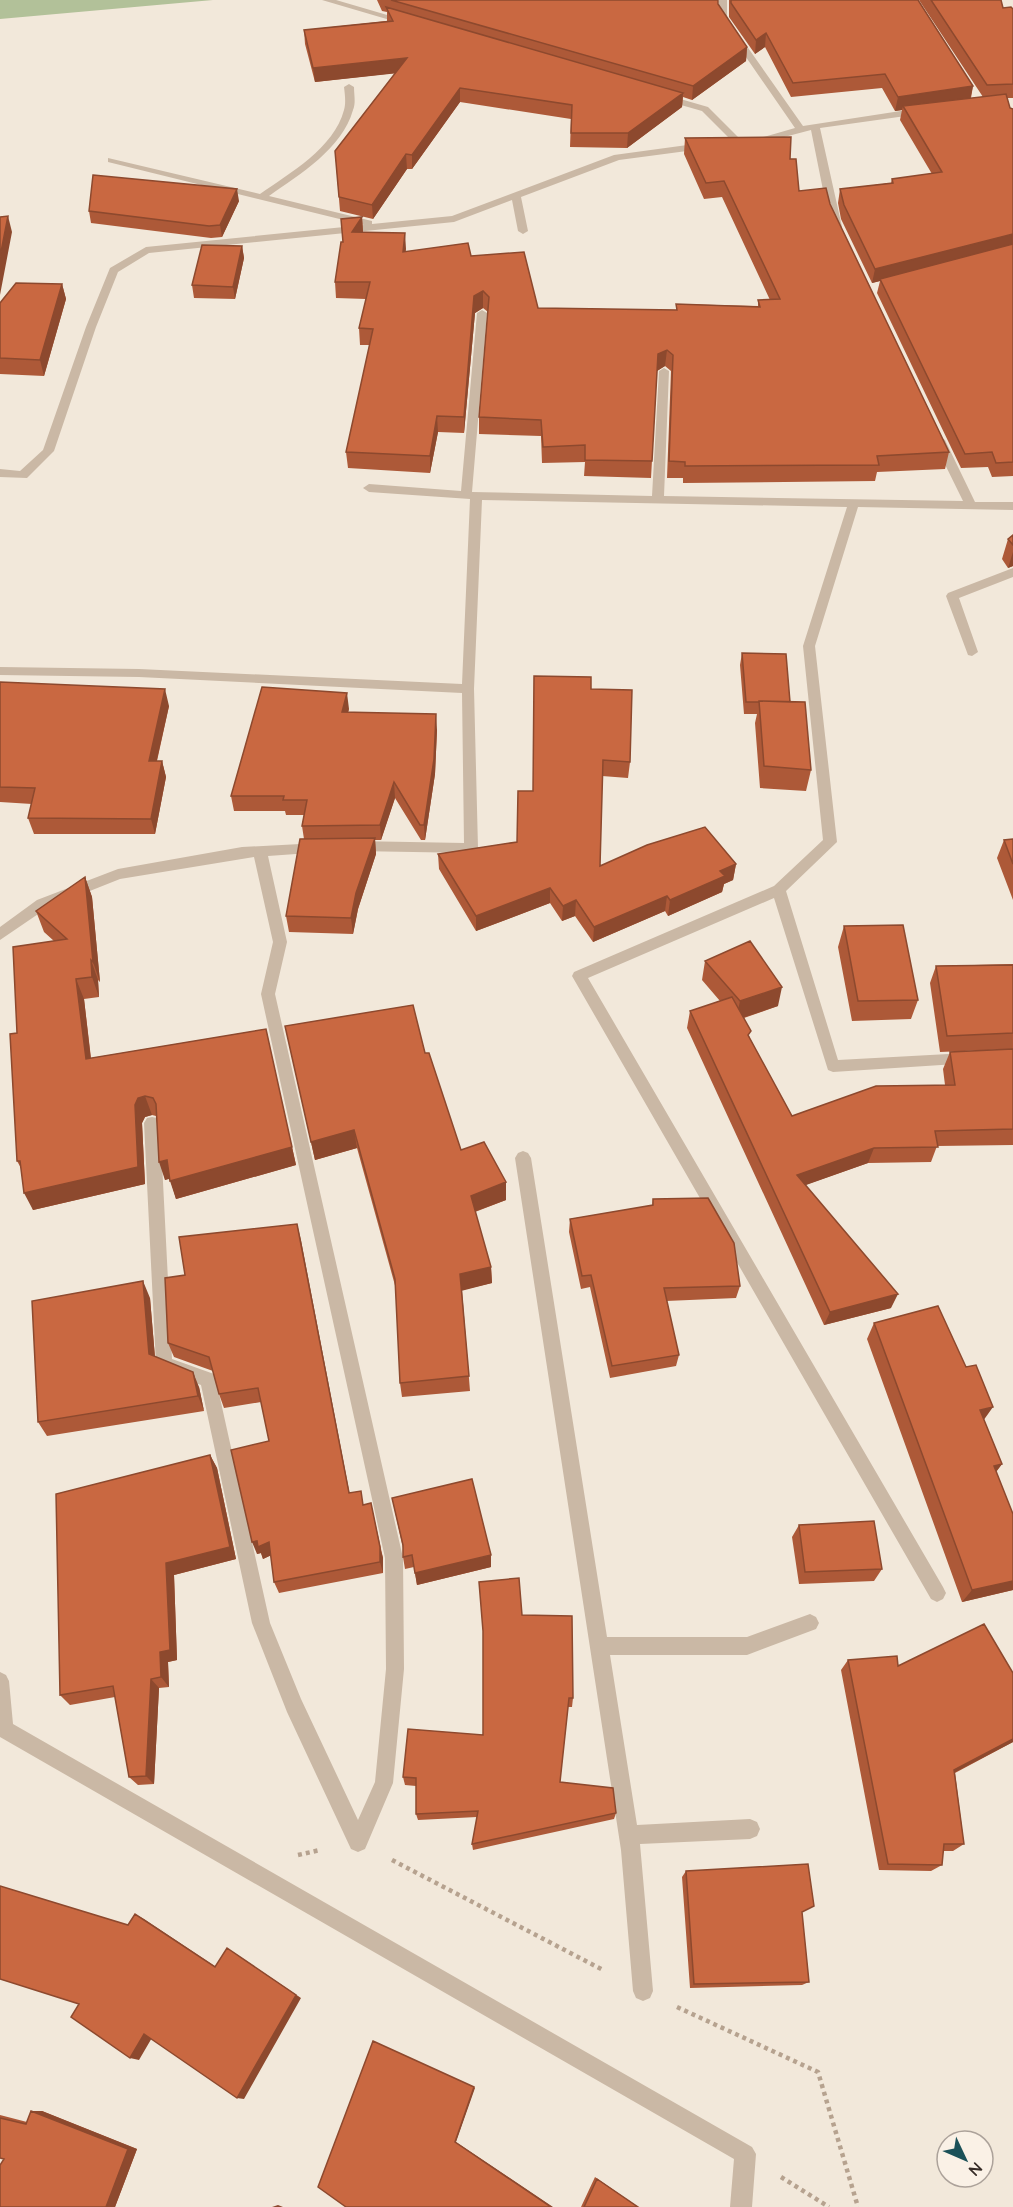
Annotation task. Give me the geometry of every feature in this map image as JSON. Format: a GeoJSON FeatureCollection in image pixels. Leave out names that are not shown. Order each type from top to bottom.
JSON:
{"type":"FeatureCollection","features":[{"type":"Feature","properties":{"kind":"street"},"geometry":{"type":"LineString","coordinates":[[326,0],[418,25]]}},
{"type":"Feature","properties":{"kind":"street"},"geometry":{"type":"LineString","coordinates":[[723,0],[723,18],[800,129]]}},
{"type":"Feature","properties":{"kind":"street"},"geometry":{"type":"LineString","coordinates":[[261,196],[300,170],[335,136],[349,110],[349,87]]}},
{"type":"Feature","properties":{"kind":"street"},"geometry":{"type":"LineString","coordinates":[[648,92],[705,109],[727,143]]}},
{"type":"Feature","properties":{"kind":"street"},"geometry":{"type":"LineString","coordinates":[[0,473],[23,475],[48,451],[91,327],[114,270],[146,250],[454,219],[617,157],[780,137],[815,126],[934,109]]}},
{"type":"Feature","properties":{"kind":"street"},"geometry":{"type":"LineString","coordinates":[[815,126],[834,220],[844,240]]}},
{"type":"Feature","properties":{"kind":"street"},"geometry":{"type":"LineString","coordinates":[[111,160],[383,226]]}},
{"type":"Feature","properties":{"kind":"street"},"geometry":{"type":"LineString","coordinates":[[516,196],[523,231]]}},
{"type":"Feature","properties":{"kind":"street"},"geometry":{"type":"LineString","coordinates":[[0,934],[42,904],[118,874],[178,862],[260,851],[347,846],[471,848],[468,689],[471,496],[482,313]]}},
{"type":"Feature","properties":{"kind":"street"},"geometry":{"type":"LineString","coordinates":[[658,499],[664,371]]}},
{"type":"Feature","properties":{"kind":"street"},"geometry":{"type":"LineString","coordinates":[[934,429],[969,504]]}},
{"type":"Feature","properties":{"kind":"street"},"geometry":{"type":"LineString","coordinates":[[369,488],[471,496],[1013,506]]}},
{"type":"Feature","properties":{"kind":"street"},"geometry":{"type":"LineString","coordinates":[[854,502],[809,646],[830,842],[779,890],[579,976],[937,1593]]}},
{"type":"Feature","properties":{"kind":"street"},"geometry":{"type":"LineString","coordinates":[[972,652],[952,596],[1013,572]]}},
{"type":"Feature","properties":{"kind":"street"},"geometry":{"type":"LineString","coordinates":[[0,671],[139,673],[468,689]]}},
{"type":"Feature","properties":{"kind":"street"},"geometry":{"type":"LineString","coordinates":[[260,851],[280,942],[268,994],[394,1558],[395,1670],[384,1783],[358,1842]]}},
{"type":"Feature","properties":{"kind":"street"},"geometry":{"type":"LineString","coordinates":[[779,890],[833,1066],[979,1059]]}},
{"type":"Feature","properties":{"kind":"street"},"geometry":{"type":"LineString","coordinates":[[0,916],[12,925]]}},
{"type":"Feature","properties":{"kind":"street"},"geometry":{"type":"LineString","coordinates":[[152,1123],[164,1364],[208,1380],[261,1623],[294,1705],[358,1842]]}},
{"type":"Feature","properties":{"kind":"street"},"geometry":{"type":"LineString","coordinates":[[523,1158],[628,1835],[643,1991]]}},
{"type":"Feature","properties":{"kind":"street"},"geometry":{"type":"LineString","coordinates":[[598,1646],[747,1646],[810,1623]]}},
{"type":"Feature","properties":{"kind":"street"},"geometry":{"type":"LineString","coordinates":[[0,1688],[4,1729],[745,2154],[741,2207]]}},
{"type":"Feature","properties":{"kind":"street"},"geometry":{"type":"LineString","coordinates":[[628,1835],[750,1829]]}},
{"type":"Feature","properties":{"kind":"path"},"geometry":{"type":"LineString","coordinates":[[262,1879],[290,1857],[358,1842],[643,1991],[818,2072],[858,2207]]}},
{"type":"Feature","properties":{"kind":"path"},"geometry":{"type":"LineString","coordinates":[[745,2154],[829,2207]]}},
{"type":"Feature","properties":{"kind":"green space"},"geometry":{"type":"Polygon","coordinates":[[[0,0],[213,0],[0,19],[0,0]]]}},
{"type":"Feature","properties":{"kind":"building"},"geometry":{"type":"Polygon","coordinates":[[[391,0],[718,0],[718,4],[747,47],[693,86],[391,0]]]}},
{"type":"Feature","properties":{"kind":"building"},"geometry":{"type":"Polygon","coordinates":[[[731,0],[918,0],[973,86],[898,97],[885,74],[793,83],[766,33],[756,40],[731,0]]]}},
{"type":"Feature","properties":{"kind":"building"},"geometry":{"type":"Polygon","coordinates":[[[931,0],[1001,0],[1003,8],[1013,9],[1013,84],[987,85],[931,0]]]}},
{"type":"Feature","properties":{"kind":"building"},"geometry":{"type":"Polygon","coordinates":[[[386,7],[683,93],[628,133],[571,133],[572,105],[460,88],[412,155],[406,154],[372,205],[339,197],[335,151],[407,58],[313,68],[304,30],[393,21],[386,7]]]}},
{"type":"Feature","properties":{"kind":"building"},"geometry":{"type":"Polygon","coordinates":[[[1006,94],[1010,108],[1013,109],[1013,234],[875,269],[844,205],[840,189],[893,183],[892,179],[942,172],[903,106],[1006,94]]]}},
{"type":"Feature","properties":{"kind":"building"},"geometry":{"type":"Polygon","coordinates":[[[791,137],[790,159],[796,159],[799,191],[826,188],[830,204],[949,452],[877,456],[879,465],[685,466],[685,462],[669,461],[673,355],[667,350],[658,354],[652,461],[585,460],[585,445],[543,447],[541,420],[479,417],[489,297],[483,291],[474,296],[464,417],[437,416],[430,456],[346,452],[373,329],[359,328],[370,282],[335,282],[341,242],[343,242],[341,219],[362,217],[352,232],[405,233],[403,252],[468,243],[471,256],[524,252],[538,308],[677,310],[676,304],[760,307],[758,300],[780,299],[724,181],[706,183],[685,138],[791,137]]]}},
{"type":"Feature","properties":{"kind":"building"},"geometry":{"type":"Polygon","coordinates":[[[93,175],[237,189],[220,225],[209,226],[89,211],[93,175]]]}},
{"type":"Feature","properties":{"kind":"building"},"geometry":{"type":"Polygon","coordinates":[[[8,216],[0,257],[0,217],[8,216]]]}},
{"type":"Feature","properties":{"kind":"building"},"geometry":{"type":"Polygon","coordinates":[[[1013,244],[1013,462],[996,463],[992,452],[965,454],[880,279],[1013,244]]]}},
{"type":"Feature","properties":{"kind":"building"},"geometry":{"type":"Polygon","coordinates":[[[202,245],[242,246],[233,287],[192,285],[202,245]]]}},
{"type":"Feature","properties":{"kind":"building"},"geometry":{"type":"Polygon","coordinates":[[[16,283],[62,284],[40,360],[0,358],[0,303],[16,283]]]}},
{"type":"Feature","properties":{"kind":"building"},"geometry":{"type":"Polygon","coordinates":[[[1013,535],[1013,545],[1008,539],[1013,535]]]}},
{"type":"Feature","properties":{"kind":"building"},"geometry":{"type":"Polygon","coordinates":[[[742,653],[786,654],[790,702],[746,702],[742,653]]]}},
{"type":"Feature","properties":{"kind":"building"},"geometry":{"type":"Polygon","coordinates":[[[534,676],[591,677],[591,689],[632,690],[630,762],[603,760],[600,866],[647,845],[705,827],[736,864],[720,871],[725,876],[670,900],[667,896],[594,927],[576,900],[563,906],[550,888],[476,916],[438,854],[517,842],[518,791],[533,791],[534,676]]]}},
{"type":"Feature","properties":{"kind":"building"},"geometry":{"type":"Polygon","coordinates":[[[0,682],[165,689],[149,761],[162,761],[151,819],[28,818],[35,788],[0,787],[0,682]]]}},
{"type":"Feature","properties":{"kind":"building"},"geometry":{"type":"Polygon","coordinates":[[[262,687],[347,693],[342,712],[436,714],[434,759],[424,825],[420,825],[394,782],[380,825],[302,826],[307,800],[283,800],[284,796],[231,796],[262,687]]]}},
{"type":"Feature","properties":{"kind":"building"},"geometry":{"type":"Polygon","coordinates":[[[759,701],[805,702],[811,770],[764,766],[759,701]]]}},
{"type":"Feature","properties":{"kind":"building"},"geometry":{"type":"Polygon","coordinates":[[[375,838],[356,893],[351,918],[286,916],[300,839],[375,838]]]}},
{"type":"Feature","properties":{"kind":"building"},"geometry":{"type":"Polygon","coordinates":[[[1013,839],[1013,864],[1004,840],[1013,839]]]}},
{"type":"Feature","properties":{"kind":"building"},"geometry":{"type":"Polygon","coordinates":[[[85,877],[93,962],[91,960],[92,977],[76,979],[86,1059],[266,1029],[292,1147],[170,1181],[167,1160],[159,1162],[156,1104],[153,1098],[145,1096],[138,1098],[135,1105],[138,1167],[24,1193],[20,1161],[17,1161],[10,1034],[17,1033],[13,947],[67,939],[36,911],[85,877]]]}},
{"type":"Feature","properties":{"kind":"building"},"geometry":{"type":"Polygon","coordinates":[[[903,925],[918,1000],[858,1001],[844,926],[903,925]]]}},
{"type":"Feature","properties":{"kind":"building"},"geometry":{"type":"Polygon","coordinates":[[[750,941],[782,987],[740,1001],[705,961],[750,941]]]}},
{"type":"Feature","properties":{"kind":"building"},"geometry":{"type":"Polygon","coordinates":[[[1013,965],[1013,1033],[947,1036],[936,966],[1013,965]]]}},
{"type":"Feature","properties":{"kind":"building"},"geometry":{"type":"Polygon","coordinates":[[[732,997],[751,1031],[748,1035],[792,1116],[876,1086],[955,1085],[950,1052],[1013,1049],[1013,1129],[935,1131],[938,1147],[874,1148],[797,1175],[898,1294],[830,1312],[690,1011],[732,997]]]}},
{"type":"Feature","properties":{"kind":"building"},"geometry":{"type":"Polygon","coordinates":[[[413,1005],[425,1053],[429,1053],[461,1150],[484,1142],[506,1182],[471,1196],[491,1267],[460,1274],[469,1376],[400,1383],[395,1279],[354,1130],[311,1142],[285,1026],[413,1005]]]}},
{"type":"Feature","properties":{"kind":"building"},"geometry":{"type":"Polygon","coordinates":[[[708,1198],[734,1243],[740,1286],[664,1288],[679,1355],[612,1366],[591,1275],[582,1276],[570,1219],[653,1205],[653,1199],[708,1198]]]}},
{"type":"Feature","properties":{"kind":"building"},"geometry":{"type":"Polygon","coordinates":[[[297,1224],[349,1493],[361,1491],[363,1505],[371,1503],[380,1547],[380,1562],[274,1582],[269,1542],[258,1547],[257,1541],[252,1542],[231,1450],[269,1441],[258,1388],[219,1394],[209,1357],[168,1343],[165,1278],[185,1275],[179,1237],[297,1224]]]}},
{"type":"Feature","properties":{"kind":"building"},"geometry":{"type":"Polygon","coordinates":[[[143,1281],[149,1354],[193,1372],[198,1396],[38,1422],[32,1301],[143,1281]]]}},
{"type":"Feature","properties":{"kind":"building"},"geometry":{"type":"Polygon","coordinates":[[[938,1306],[966,1367],[976,1365],[993,1407],[980,1410],[1002,1464],[994,1466],[1013,1514],[1013,1581],[972,1590],[874,1323],[938,1306]]]}},
{"type":"Feature","properties":{"kind":"building"},"geometry":{"type":"Polygon","coordinates":[[[210,1455],[230,1547],[166,1563],[170,1650],[160,1652],[161,1677],[151,1679],[146,1776],[129,1777],[113,1686],[60,1695],[56,1494],[210,1455]]]}},
{"type":"Feature","properties":{"kind":"building"},"geometry":{"type":"Polygon","coordinates":[[[472,1479],[491,1555],[415,1573],[412,1555],[403,1557],[403,1545],[392,1498],[472,1479]]]}},
{"type":"Feature","properties":{"kind":"building"},"geometry":{"type":"Polygon","coordinates":[[[874,1521],[882,1569],[805,1572],[799,1525],[874,1521]]]}},
{"type":"Feature","properties":{"kind":"building"},"geometry":{"type":"Polygon","coordinates":[[[519,1578],[522,1615],[572,1616],[573,1698],[569,1698],[560,1782],[613,1788],[616,1813],[472,1844],[478,1811],[416,1814],[416,1778],[403,1777],[408,1729],[483,1735],[483,1631],[479,1582],[519,1578]]]}},
{"type":"Feature","properties":{"kind":"building"},"geometry":{"type":"Polygon","coordinates":[[[984,1624],[1013,1673],[1013,1739],[954,1770],[964,1844],[944,1844],[942,1865],[888,1864],[848,1660],[897,1656],[898,1666],[984,1624]]]}},
{"type":"Feature","properties":{"kind":"building"},"geometry":{"type":"Polygon","coordinates":[[[808,1864],[814,1906],[802,1912],[809,1982],[694,1984],[686,1871],[808,1864]]]}},
{"type":"Feature","properties":{"kind":"building"},"geometry":{"type":"Polygon","coordinates":[[[0,1886],[128,1925],[135,1914],[215,1967],[227,1948],[296,1995],[237,2098],[144,2034],[130,2058],[71,2017],[79,2004],[0,1979],[0,1886]]]}},
{"type":"Feature","properties":{"kind":"building"},"geometry":{"type":"Polygon","coordinates":[[[373,2041],[474,2087],[455,2142],[551,2207],[346,2207],[318,2187],[373,2041]]]}},
{"type":"Feature","properties":{"kind":"building"},"geometry":{"type":"Polygon","coordinates":[[[31,2111],[128,2149],[106,2207],[0,2207],[0,2165],[4,2159],[0,2158],[0,2118],[26,2124],[31,2111]]]}},
{"type":"Feature","properties":{"kind":"building"},"geometry":{"type":"Polygon","coordinates":[[[597,2179],[638,2207],[584,2207],[597,2179]]]}}]}
